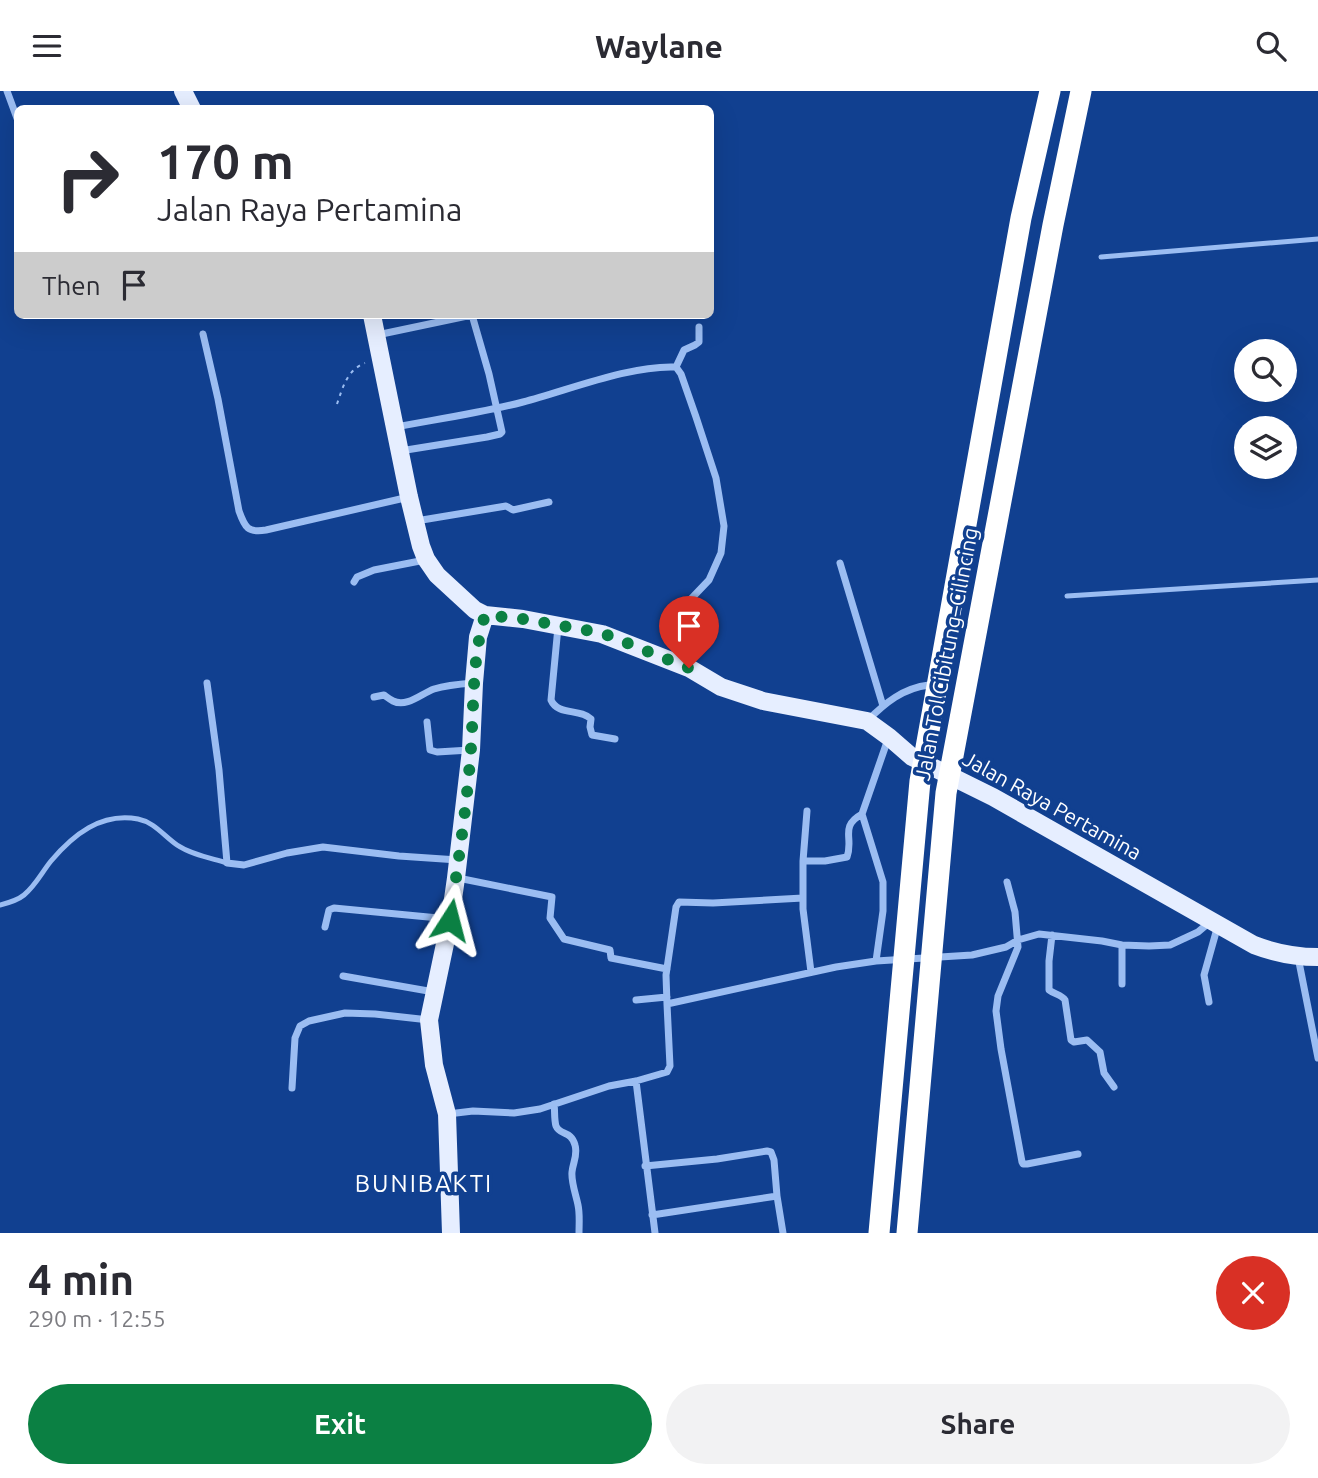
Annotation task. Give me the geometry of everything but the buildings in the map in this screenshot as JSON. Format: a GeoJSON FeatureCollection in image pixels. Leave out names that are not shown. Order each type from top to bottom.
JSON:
{"type":"FeatureCollection","features":[{"type":"Feature","properties":{"kind":"highway","name":"Jalan Tol Cibitung–Cilincing"},"geometry":{"type":"LineString","coordinates":[[879,1233],[920,781],[1021,218],[1050,91]]}},
{"type":"Feature","properties":{"kind":"highway","name":"Jalan Tol Cibitung–Cilincing"},"geometry":{"type":"LineString","coordinates":[[907,1233],[946,793],[1081,91]]}},
{"type":"Feature","properties":{"kind":"main road"},"geometry":{"type":"LineString","coordinates":[[373,319],[421,546],[437,575],[474,610],[485,615],[478,637],[471,750],[450,920],[429,1020],[434,1065],[447,1114],[451,1233]]}},
{"type":"Feature","properties":{"kind":"main road","name":"Jalan Raya Pertamina"},"geometry":{"type":"LineString","coordinates":[[485,615],[602,633],[689,668],[721,687],[764,701],[867,722],[912,757],[993,797],[1254,945],[1298,957],[1318,957]]}},
{"type":"Feature","properties":{"kind":"street"},"geometry":{"type":"LineString","coordinates":[[7,91],[14,110]]}},
{"type":"Feature","properties":{"kind":"street"},"geometry":{"type":"LineString","coordinates":[[376,335],[453,319]]}},
{"type":"Feature","properties":{"kind":"street"},"geometry":{"type":"LineString","coordinates":[[400,451],[502,432],[473,319]]}},
{"type":"Feature","properties":{"kind":"street"},"geometry":{"type":"LineString","coordinates":[[676,367],[684,350],[699,342],[699,327]]}},
{"type":"Feature","properties":{"kind":"street"},"geometry":{"type":"LineString","coordinates":[[203,334],[239,511],[248,528],[255,532],[267,530],[409,497]]}},
{"type":"Feature","properties":{"kind":"street"},"geometry":{"type":"LineString","coordinates":[[395,427],[498,408],[645,369],[676,367],[681,374],[716,478],[724,526],[721,553],[709,580],[690,601],[689,668]]}},
{"type":"Feature","properties":{"kind":"street"},"geometry":{"type":"LineString","coordinates":[[415,521],[506,506],[513,510],[549,502]]}},
{"type":"Feature","properties":{"kind":"street"},"geometry":{"type":"LineString","coordinates":[[354,582],[357,577],[374,570],[426,559]]}},
{"type":"Feature","properties":{"kind":"street"},"geometry":{"type":"LineString","coordinates":[[840,563],[883,706]]}},
{"type":"Feature","properties":{"kind":"street"},"geometry":{"type":"LineString","coordinates":[[559,625],[551,699],[553,705],[559,709],[588,715],[591,719],[592,735],[615,739]]}},
{"type":"Feature","properties":{"kind":"street"},"geometry":{"type":"LineString","coordinates":[[207,683],[228,863],[244,865],[287,852],[323,846],[399,856],[457,869],[552,897],[550,918],[564,939],[610,950],[611,958],[667,969]]}},
{"type":"Feature","properties":{"kind":"street"},"geometry":{"type":"LineString","coordinates":[[374,697],[384,695],[396,702],[404,702],[421,697],[434,689],[474,683]]}},
{"type":"Feature","properties":{"kind":"street"},"geometry":{"type":"LineString","coordinates":[[867,722],[883,706],[908,690],[929,685]]}},
{"type":"Feature","properties":{"kind":"street"},"geometry":{"type":"LineString","coordinates":[[426,722],[430,750],[471,750]]}},
{"type":"Feature","properties":{"kind":"street"},"geometry":{"type":"LineString","coordinates":[[876,961],[883,911],[883,883],[862,814],[889,737]]}},
{"type":"Feature","properties":{"kind":"street"},"geometry":{"type":"LineString","coordinates":[[807,811],[803,898],[811,972]]}},
{"type":"Feature","properties":{"kind":"street"},"geometry":{"type":"LineString","coordinates":[[803,861],[847,857],[849,824],[862,814]]}},
{"type":"Feature","properties":{"kind":"street"},"geometry":{"type":"LineString","coordinates":[[1007,881],[1015,912],[1018,940],[1017,951],[996,1003],[1001,1049],[1021,1162],[1027,1164],[1078,1154]]}},
{"type":"Feature","properties":{"kind":"street"},"geometry":{"type":"LineString","coordinates":[[447,1114],[473,1111],[514,1113],[540,1109],[609,1086],[667,1072],[670,1066],[667,969],[679,902],[803,898]]}},
{"type":"Feature","properties":{"kind":"street"},"geometry":{"type":"LineString","coordinates":[[325,927],[327,914],[334,908],[450,920]]}},
{"type":"Feature","properties":{"kind":"street"},"geometry":{"type":"LineString","coordinates":[[636,1000],[667,1000],[876,961],[972,955],[1039,935],[1122,945],[1170,945],[1215,923]]}},
{"type":"Feature","properties":{"kind":"street"},"geometry":{"type":"LineString","coordinates":[[1209,1002],[1204,975],[1215,923]]}},
{"type":"Feature","properties":{"kind":"street"},"geometry":{"type":"LineString","coordinates":[[1052,935],[1049,990],[1065,1000],[1071,1040],[1074,1042],[1087,1039],[1100,1052],[1104,1073],[1114,1087]]}},
{"type":"Feature","properties":{"kind":"street"},"geometry":{"type":"LineString","coordinates":[[1122,945],[1122,984]]}},
{"type":"Feature","properties":{"kind":"street"},"geometry":{"type":"LineString","coordinates":[[1298,957],[1318,1058]]}},
{"type":"Feature","properties":{"kind":"street"},"geometry":{"type":"LineString","coordinates":[[343,976],[434,992]]}},
{"type":"Feature","properties":{"kind":"street"},"geometry":{"type":"LineString","coordinates":[[292,1088],[296,1032],[309,1021],[345,1013],[429,1020]]}},
{"type":"Feature","properties":{"kind":"street"},"geometry":{"type":"LineString","coordinates":[[636,1081],[655,1233]]}},
{"type":"Feature","properties":{"kind":"street"},"geometry":{"type":"LineString","coordinates":[[554,1104],[556,1126],[570,1135],[575,1143],[576,1162],[572,1170],[579,1209],[579,1233]]}},
{"type":"Feature","properties":{"kind":"street"},"geometry":{"type":"LineString","coordinates":[[645,1166],[771,1152],[783,1233]]}},
{"type":"Feature","properties":{"kind":"street"},"geometry":{"type":"LineString","coordinates":[[652,1215],[777,1196]]}},
{"type":"Feature","properties":{"kind":"lane"},"geometry":{"type":"LineString","coordinates":[[1101,257],[1318,239]]}},
{"type":"Feature","properties":{"kind":"lane"},"geometry":{"type":"LineString","coordinates":[[1066,596],[1318,580]]}},
{"type":"Feature","properties":{"kind":"lane"},"geometry":{"type":"LineString","coordinates":[[0,905],[23,897],[81,831],[98,822],[118,818],[136,818],[150,822],[178,845],[195,854],[228,863]]}},
{"type":"Feature","properties":{"kind":"path"},"geometry":{"type":"LineString","coordinates":[[337,404],[345,381],[356,366],[380,358]]}},
{"type":"Feature","properties":{"kind":"district","name":"BUNIBAKTI"},"geometry":{"type":"Point","coordinates":[424,1184]}},
{"type":"Feature","properties":{"kind":"route"},"geometry":{"type":"LineString","coordinates":[[450,920],[471,750],[478,637],[485,615],[602,633],[689,668]]}}]}
